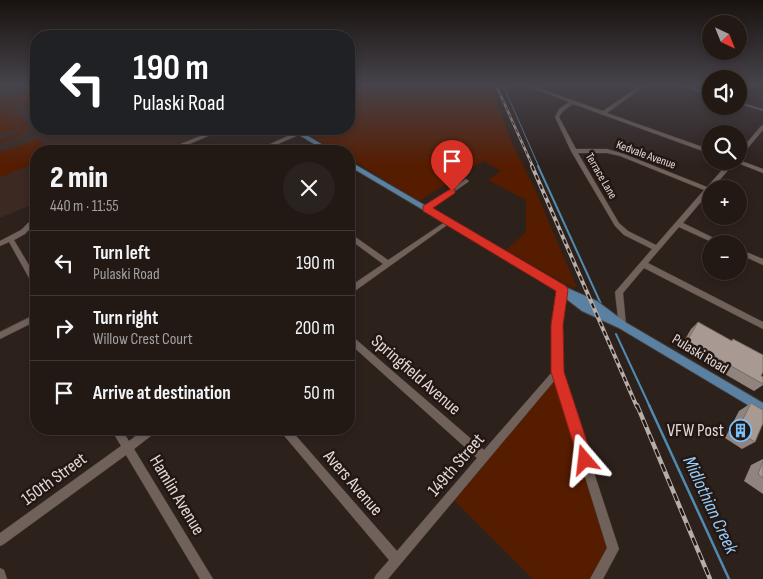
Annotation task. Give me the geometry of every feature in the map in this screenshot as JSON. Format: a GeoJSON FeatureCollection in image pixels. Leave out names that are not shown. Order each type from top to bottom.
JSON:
{"type":"FeatureCollection","features":[{"type":"Feature","properties":{"kind":"main road"},"geometry":{"type":"LineString","coordinates":[[302,135],[320,145]]}},
{"type":"Feature","properties":{"kind":"main road","name":"Pulaski Road"},"geometry":{"type":"LineString","coordinates":[[355,167],[562,290],[578,304],[622,325],[763,409]]}},
{"type":"Feature","properties":{"kind":"street","name":"Terrace Lane"},"geometry":{"type":"LineString","coordinates":[[561,112],[557,117],[574,151],[617,224],[626,233],[657,249]]}},
{"type":"Feature","properties":{"kind":"street"},"geometry":{"type":"LineString","coordinates":[[601,112],[702,149]]}},
{"type":"Feature","properties":{"kind":"street"},"geometry":{"type":"LineString","coordinates":[[747,146],[763,127]]}},
{"type":"Feature","properties":{"kind":"street"},"geometry":{"type":"LineString","coordinates":[[183,144],[206,135]]}},
{"type":"Feature","properties":{"kind":"street"},"geometry":{"type":"LineString","coordinates":[[271,145],[294,135]]}},
{"type":"Feature","properties":{"kind":"street","name":"Kedvale Avenue"},"geometry":{"type":"LineString","coordinates":[[574,151],[607,151],[622,155],[702,187]]}},
{"type":"Feature","properties":{"kind":"street"},"geometry":{"type":"LineString","coordinates":[[747,165],[763,171]]}},
{"type":"Feature","properties":{"kind":"street"},"geometry":{"type":"LineString","coordinates":[[717,180],[726,170]]}},
{"type":"Feature","properties":{"kind":"street"},"geometry":{"type":"LineString","coordinates":[[426,208],[466,182]]}},
{"type":"Feature","properties":{"kind":"street"},"geometry":{"type":"LineString","coordinates":[[622,325],[619,292],[702,198]]}},
{"type":"Feature","properties":{"kind":"street"},"geometry":{"type":"LineString","coordinates":[[355,287],[448,222]]}},
{"type":"Feature","properties":{"kind":"street"},"geometry":{"type":"LineString","coordinates":[[0,244],[11,240],[30,224]]}},
{"type":"Feature","properties":{"kind":"street"},"geometry":{"type":"LineString","coordinates":[[679,224],[703,235]]}},
{"type":"Feature","properties":{"kind":"street"},"geometry":{"type":"LineString","coordinates":[[11,240],[30,273]]}},
{"type":"Feature","properties":{"kind":"street"},"geometry":{"type":"LineString","coordinates":[[355,240],[388,264]]}},
{"type":"Feature","properties":{"kind":"street"},"geometry":{"type":"LineString","coordinates":[[747,255],[763,262]]}},
{"type":"Feature","properties":{"kind":"street"},"geometry":{"type":"LineString","coordinates":[[643,264],[763,326]]}},
{"type":"Feature","properties":{"kind":"street"},"geometry":{"type":"LineString","coordinates":[[562,290],[557,325],[558,372],[613,548],[596,579]]}},
{"type":"Feature","properties":{"kind":"street"},"geometry":{"type":"LineString","coordinates":[[0,336],[30,320]]}},
{"type":"Feature","properties":{"kind":"street","name":"Springfield Avenue"},"geometry":{"type":"LineString","coordinates":[[355,343],[484,457]]}},
{"type":"Feature","properties":{"kind":"street","name":"149th Street"},"geometry":{"type":"LineString","coordinates":[[380,579],[558,372]]}},
{"type":"Feature","properties":{"kind":"street","name":"Hamlin Avenue"},"geometry":{"type":"LineString","coordinates":[[120,435],[207,579]]}},
{"type":"Feature","properties":{"kind":"street","name":"150th Street"},"geometry":{"type":"LineString","coordinates":[[0,540],[144,435]]}},
{"type":"Feature","properties":{"kind":"street","name":"Avers Avenue"},"geometry":{"type":"LineString","coordinates":[[289,435],[396,560]]}},
{"type":"Feature","properties":{"kind":"street"},"geometry":{"type":"LineString","coordinates":[[0,574],[2,579]]}},
{"type":"Feature","properties":{"kind":"shaded area"},"geometry":{"type":"Polygon","coordinates":[[[0,112],[30,112],[30,135],[202,135],[176,145],[30,145],[30,206],[0,218],[0,112]]]}},
{"type":"Feature","properties":{"kind":"shaded area"},"geometry":{"type":"Polygon","coordinates":[[[0,112],[6,112],[19,128],[0,134],[0,112]]]}},
{"type":"Feature","properties":{"kind":"shaded area"},"geometry":{"type":"Polygon","coordinates":[[[8,112],[16,112],[28,126],[22,134],[0,144],[0,141],[16,134],[21,127],[8,112]]]}},
{"type":"Feature","properties":{"kind":"shaded area"},"geometry":{"type":"Polygon","coordinates":[[[355,112],[500,112],[512,143],[534,187],[576,286],[573,288],[506,250],[526,232],[526,200],[488,180],[501,171],[483,161],[419,201],[355,162],[355,145],[327,145],[309,135],[355,135],[355,112]]]}},
{"type":"Feature","properties":{"kind":"shaded area"},"geometry":{"type":"Polygon","coordinates":[[[39,139],[44,145],[30,145],[30,165],[0,177],[0,152],[39,139]]]}},
{"type":"Feature","properties":{"kind":"shaded area"},"geometry":{"type":"Polygon","coordinates":[[[557,372],[613,549],[596,579],[533,579],[451,497],[557,372]]]}},
{"type":"Feature","properties":{"kind":"building"},"geometry":{"type":"Polygon","coordinates":[[[698,322],[732,341],[733,339],[763,355],[763,372],[761,376],[763,377],[763,384],[687,341],[698,322]]]}},
{"type":"Feature","properties":{"kind":"building"},"geometry":{"type":"Polygon","coordinates":[[[751,403],[763,410],[763,423],[755,442],[737,431],[751,403]]]}},
{"type":"Feature","properties":{"kind":"building"},"geometry":{"type":"Polygon","coordinates":[[[763,461],[763,478],[758,474],[763,461]]]}},
{"type":"Feature","properties":{"kind":"waterway","name":"Midlothian Creek"},"geometry":{"type":"LineString","coordinates":[[515,112],[539,167]]}},
{"type":"Feature","properties":{"kind":"waterway","name":"Midlothian Creek"},"geometry":{"type":"LineString","coordinates":[[538,166],[601,304]]}},
{"type":"Feature","properties":{"kind":"waterway","name":"Midlothian Creek"},"geometry":{"type":"LineString","coordinates":[[616,334],[650,407]]}},
{"type":"Feature","properties":{"kind":"waterway","name":"Midlothian Creek"},"geometry":{"type":"LineString","coordinates":[[649,405],[729,579]]}},
{"type":"Feature","properties":{"kind":"railway"},"geometry":{"type":"LineString","coordinates":[[508,112],[533,167]]}},
{"type":"Feature","properties":{"kind":"railway"},"geometry":{"type":"LineString","coordinates":[[532,166],[637,407]]}},
{"type":"Feature","properties":{"kind":"railway"},"geometry":{"type":"LineString","coordinates":[[637,405],[710,579]]}},
{"type":"Feature","properties":{"kind":"place","name":"VFW Post"},"geometry":{"type":"Point","coordinates":[740,430]}},
{"type":"Feature","properties":{"kind":"route"},"geometry":{"type":"LineString","coordinates":[[452,191],[426,208],[562,290],[557,325],[558,372],[585,460]]}}]}
